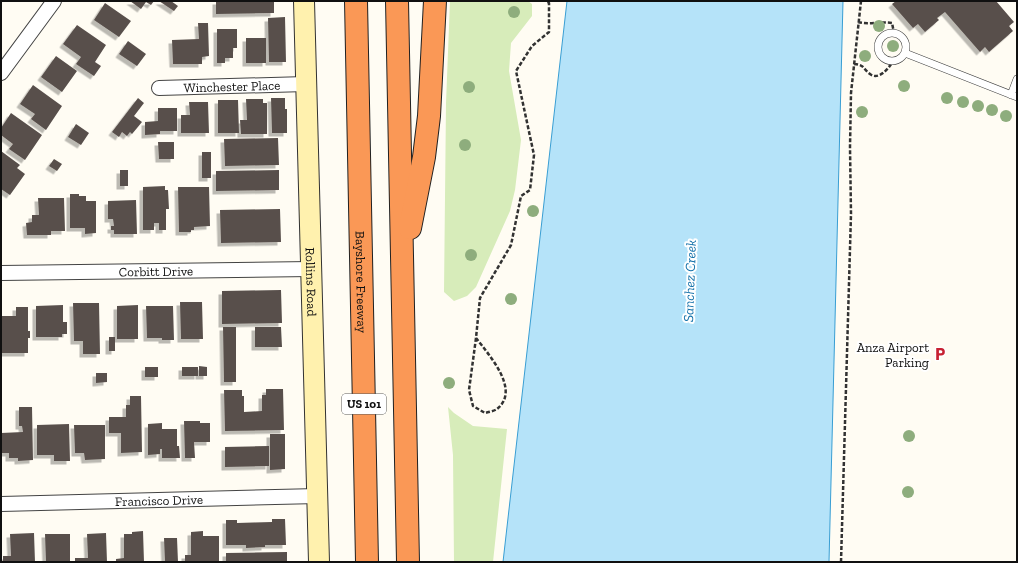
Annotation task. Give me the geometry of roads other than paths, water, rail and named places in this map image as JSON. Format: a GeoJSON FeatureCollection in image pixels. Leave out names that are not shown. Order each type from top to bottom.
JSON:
{"type":"FeatureCollection","features":[{"type":"Feature","properties":{"kind":"highway","name":"Bayshore Freeway"},"geometry":{"type":"LineString","coordinates":[[356,1],[367,562]]}},
{"type":"Feature","properties":{"kind":"highway","name":"US 101"},"geometry":{"type":"LineString","coordinates":[[397,1],[408,562]]}},
{"type":"Feature","properties":{"kind":"highway"},"geometry":{"type":"LineString","coordinates":[[402,268],[424,157],[429,116],[435,1]]}},
{"type":"Feature","properties":{"kind":"street"},"geometry":{"type":"LineString","coordinates":[[1,72],[54,1]]}},
{"type":"Feature","properties":{"kind":"street","name":"Rollins Road"},"geometry":{"type":"LineString","coordinates":[[304,1],[319,562]]}},
{"type":"Feature","properties":{"kind":"street","name":"Winchester Place"},"geometry":{"type":"LineString","coordinates":[[159,88],[306,84]]}},
{"type":"Feature","properties":{"kind":"street","name":"Corbitt Drive"},"geometry":{"type":"LineString","coordinates":[[1,273],[311,269]]}},
{"type":"Feature","properties":{"kind":"street","name":"Francisco Drive"},"geometry":{"type":"LineString","coordinates":[[1,504],[318,496]]}},
{"type":"Feature","properties":{"kind":"lane"},"geometry":{"type":"LineString","coordinates":[[885,34],[899,34],[905,41],[905,53],[901,58],[893,61],[884,58],[879,51],[879,41],[885,34]]}},
{"type":"Feature","properties":{"kind":"lane"},"geometry":{"type":"LineString","coordinates":[[905,53],[1014,96],[1017,79]]}},
{"type":"Feature","properties":{"kind":"water","name":"Sanchez Creek"},"geometry":{"type":"Polygon","coordinates":[[[567,1],[843,1],[829,562],[503,562],[567,1]]]}},
{"type":"Feature","properties":{"kind":"place","name":"Anza Airport Parking"},"geometry":{"type":"Point","coordinates":[940,354]}}]}
